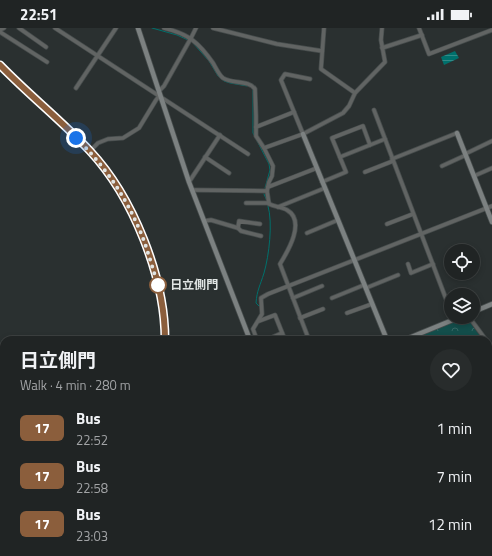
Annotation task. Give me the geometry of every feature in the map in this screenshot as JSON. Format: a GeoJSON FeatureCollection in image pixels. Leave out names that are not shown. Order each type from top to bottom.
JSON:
{"type":"FeatureCollection","features":[{"type":"Feature","properties":{"kind":"street"},"geometry":{"type":"LineString","coordinates":[[4,28],[0,31],[46,62]]}},
{"type":"Feature","properties":{"kind":"street"},"geometry":{"type":"LineString","coordinates":[[19,28],[46,46]]}},
{"type":"Feature","properties":{"kind":"street"},"geometry":{"type":"LineString","coordinates":[[55,28],[159,93],[248,154]]}},
{"type":"Feature","properties":{"kind":"street"},"geometry":{"type":"LineString","coordinates":[[76,88],[116,28]]}},
{"type":"Feature","properties":{"kind":"street"},"geometry":{"type":"LineString","coordinates":[[138,28],[189,182],[249,336]]}},
{"type":"Feature","properties":{"kind":"street"},"geometry":{"type":"LineString","coordinates":[[164,28],[191,38],[203,49],[222,77],[232,82],[253,86],[255,89],[256,136],[273,166],[268,189],[269,203]]}},
{"type":"Feature","properties":{"kind":"street"},"geometry":{"type":"LineString","coordinates":[[90,151],[98,143],[108,139],[123,138],[139,128],[196,28]]}},
{"type":"Feature","properties":{"kind":"street"},"geometry":{"type":"LineString","coordinates":[[213,28],[277,44],[322,51]]}},
{"type":"Feature","properties":{"kind":"street"},"geometry":{"type":"LineString","coordinates":[[324,28],[320,69],[355,93]]}},
{"type":"Feature","properties":{"kind":"street"},"geometry":{"type":"LineString","coordinates":[[264,148],[303,134],[343,113],[349,106],[355,93],[384,62],[382,28]]}},
{"type":"Feature","properties":{"kind":"street"},"geometry":{"type":"LineString","coordinates":[[419,28],[429,54],[492,29]]}},
{"type":"Feature","properties":{"kind":"street"},"geometry":{"type":"LineString","coordinates":[[382,48],[422,35]]}},
{"type":"Feature","properties":{"kind":"street"},"geometry":{"type":"LineString","coordinates":[[0,65],[90,151],[116,185],[144,240],[161,298],[166,336]]}},
{"type":"Feature","properties":{"kind":"street"},"geometry":{"type":"LineString","coordinates":[[310,79],[284,74],[280,80],[385,336]]}},
{"type":"Feature","properties":{"kind":"street"},"geometry":{"type":"LineString","coordinates":[[374,110],[444,293]]}},
{"type":"Feature","properties":{"kind":"street"},"geometry":{"type":"LineString","coordinates":[[256,127],[294,112]]}},
{"type":"Feature","properties":{"kind":"street"},"geometry":{"type":"LineString","coordinates":[[322,182],[346,172],[332,138],[363,126],[370,145]]}},
{"type":"Feature","properties":{"kind":"street"},"geometry":{"type":"LineString","coordinates":[[365,172],[457,133],[492,222]]}},
{"type":"Feature","properties":{"kind":"street"},"geometry":{"type":"LineString","coordinates":[[189,182],[220,135]]}},
{"type":"Feature","properties":{"kind":"street"},"geometry":{"type":"LineString","coordinates":[[340,157],[384,139]]}},
{"type":"Feature","properties":{"kind":"street"},"geometry":{"type":"LineString","coordinates":[[442,166],[492,141]]}},
{"type":"Feature","properties":{"kind":"street"},"geometry":{"type":"LineString","coordinates":[[205,157],[229,173]]}},
{"type":"Feature","properties":{"kind":"street"},"geometry":{"type":"LineString","coordinates":[[192,190],[268,189],[317,168]]}},
{"type":"Feature","properties":{"kind":"street"},"geometry":{"type":"LineString","coordinates":[[474,176],[492,168]]}},
{"type":"Feature","properties":{"kind":"street"},"geometry":{"type":"LineString","coordinates":[[277,207],[325,188]]}},
{"type":"Feature","properties":{"kind":"street"},"geometry":{"type":"LineString","coordinates":[[246,203],[269,203],[287,210],[294,217],[296,223],[290,247],[280,264],[307,336]]}},
{"type":"Feature","properties":{"kind":"street"},"geometry":{"type":"LineString","coordinates":[[255,336],[253,330],[259,321],[262,311],[261,298],[492,206]]}},
{"type":"Feature","properties":{"kind":"street"},"geometry":{"type":"LineString","coordinates":[[387,224],[413,214]]}},
{"type":"Feature","properties":{"kind":"street"},"geometry":{"type":"LineString","coordinates":[[204,221],[212,220],[238,228],[241,231],[261,236]]}},
{"type":"Feature","properties":{"kind":"street"},"geometry":{"type":"LineString","coordinates":[[238,228],[239,220],[260,224]]}},
{"type":"Feature","properties":{"kind":"street"},"geometry":{"type":"LineString","coordinates":[[307,234],[338,220]]}},
{"type":"Feature","properties":{"kind":"street"},"geometry":{"type":"LineString","coordinates":[[408,264],[411,273],[433,264]]}},
{"type":"Feature","properties":{"kind":"street"},"geometry":{"type":"LineString","coordinates":[[332,298],[398,275]]}},
{"type":"Feature","properties":{"kind":"street"},"geometry":{"type":"LineString","coordinates":[[293,298],[322,286]]}},
{"type":"Feature","properties":{"kind":"street"},"geometry":{"type":"LineString","coordinates":[[347,314],[372,304]]}},
{"type":"Feature","properties":{"kind":"street"},"geometry":{"type":"LineString","coordinates":[[480,309],[492,304]]}},
{"type":"Feature","properties":{"kind":"street"},"geometry":{"type":"LineString","coordinates":[[300,318],[323,309]]}},
{"type":"Feature","properties":{"kind":"street"},"geometry":{"type":"LineString","coordinates":[[259,321],[275,314],[283,336]]}},
{"type":"Feature","properties":{"kind":"street"},"geometry":{"type":"LineString","coordinates":[[413,336],[444,322]]}},
{"type":"Feature","properties":{"kind":"street"},"geometry":{"type":"LineString","coordinates":[[474,324],[483,336]]}},
{"type":"Feature","properties":{"kind":"street"},"geometry":{"type":"LineString","coordinates":[[275,336],[282,333]]}},
{"type":"Feature","properties":{"kind":"green space"},"geometry":{"type":"Polygon","coordinates":[[[449,324],[471,324],[480,336],[420,336],[449,324]]]}},
{"type":"Feature","properties":{"kind":"shaded area"},"geometry":{"type":"Polygon","coordinates":[[[455,51],[459,58],[444,65],[441,57],[455,51]]]}},
{"type":"Feature","properties":{"kind":"waterway"},"geometry":{"type":"LineString","coordinates":[[152,28],[177,35],[188,40]]}},
{"type":"Feature","properties":{"kind":"waterway"},"geometry":{"type":"LineString","coordinates":[[193,43],[209,61],[218,76],[224,81],[247,86]]}},
{"type":"Feature","properties":{"kind":"waterway"},"geometry":{"type":"LineString","coordinates":[[253,89],[253,133],[269,164],[270,170],[265,188]]}},
{"type":"Feature","properties":{"kind":"waterway"},"geometry":{"type":"LineString","coordinates":[[264,194],[267,201]]}},
{"type":"Feature","properties":{"kind":"waterway"},"geometry":{"type":"LineString","coordinates":[[260,307],[256,303],[256,299],[266,266],[270,240],[268,206]]}},
{"type":"Feature","properties":{"kind":"bus line","name":"17"},"geometry":{"type":"LineString","coordinates":[[0,65],[90,151],[103,166],[116,185],[144,240],[161,298],[164,312],[165,336]]}},
{"type":"Feature","properties":{"kind":"place","name":"日立側門"},"geometry":{"type":"Point","coordinates":[158,285]}},
{"type":"Feature","properties":{"kind":"route"},"geometry":{"type":"LineString","coordinates":[[76,138],[103,166],[116,185],[144,240],[158,285]]}}]}
